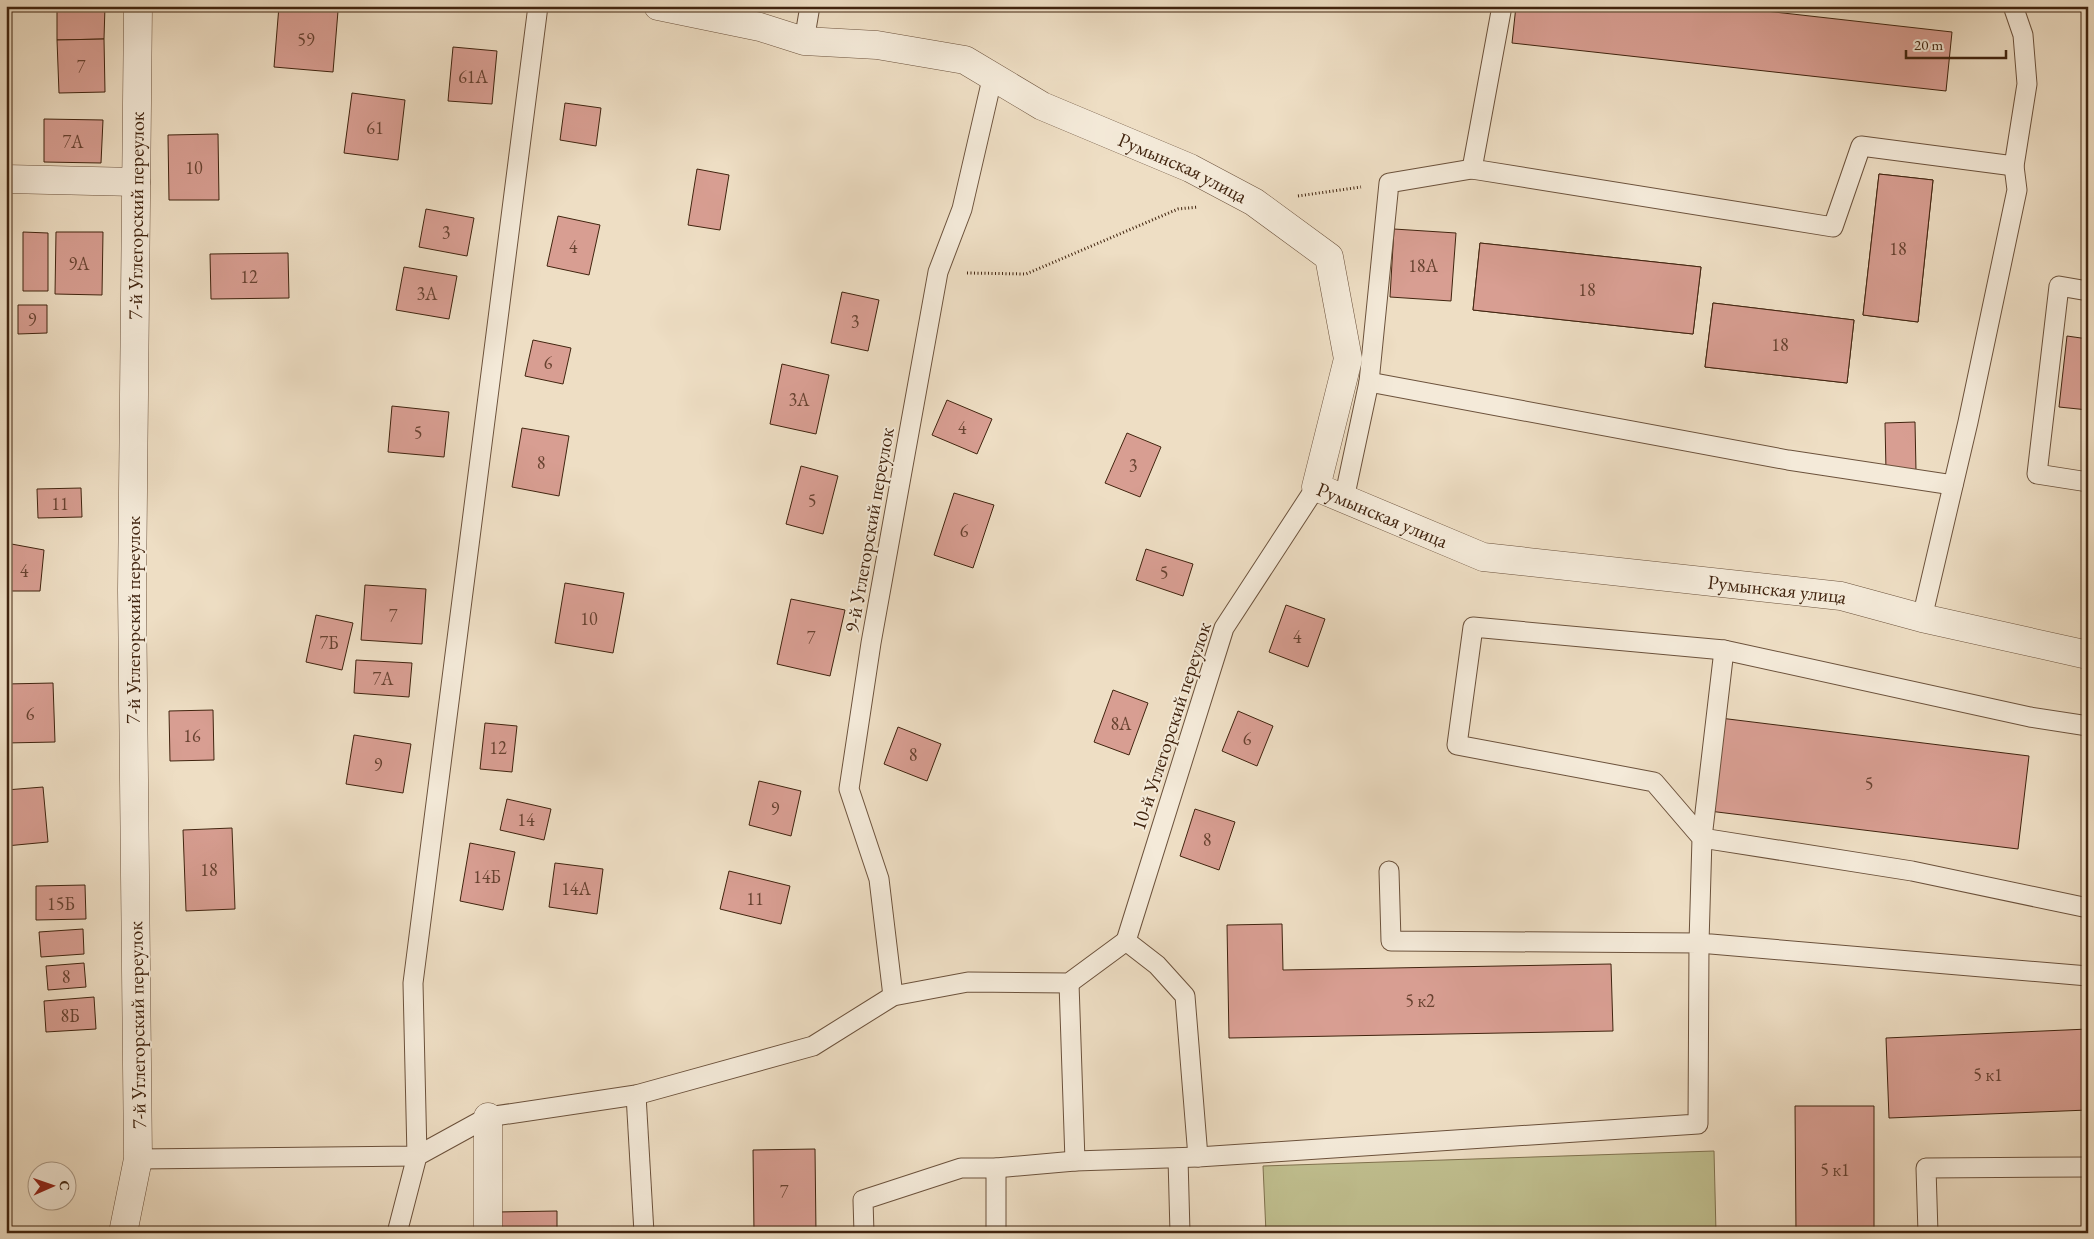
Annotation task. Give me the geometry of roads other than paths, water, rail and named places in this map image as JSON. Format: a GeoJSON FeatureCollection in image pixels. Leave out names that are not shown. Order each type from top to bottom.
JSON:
{"type":"FeatureCollection","features":[{"type":"Feature","properties":{"kind":"street","name":"7-й Углегорский переулок"},"geometry":{"type":"LineString","coordinates":[[124,1233],[138,1159],[132,590],[138,6]]}},
{"type":"Feature","properties":{"kind":"street","name":"Румынская улица"},"geometry":{"type":"LineString","coordinates":[[658,6],[761,16],[804,41],[877,45],[965,60],[1042,106],[1190,168],[1254,202],[1329,257],[1348,359],[1316,487],[1483,557],[1841,596],[1922,618],[2088,655]]}},
{"type":"Feature","properties":{"kind":"street"},"geometry":{"type":"LineString","coordinates":[[6,179],[136,182]]}},
{"type":"Feature","properties":{"kind":"street"},"geometry":{"type":"LineString","coordinates":[[488,1117],[488,1233]]}},
{"type":"Feature","properties":{"kind":"lane"},"geometry":{"type":"LineString","coordinates":[[397,1233],[417,1156],[413,983],[538,6]]}},
{"type":"Feature","properties":{"kind":"lane"},"geometry":{"type":"LineString","coordinates":[[804,41],[810,6]]}},
{"type":"Feature","properties":{"kind":"lane"},"geometry":{"type":"LineString","coordinates":[[1472,169],[1502,6]]}},
{"type":"Feature","properties":{"kind":"lane"},"geometry":{"type":"LineString","coordinates":[[1922,618],[2017,190],[2014,166],[2027,84],[2023,35],[2013,6]]}},
{"type":"Feature","properties":{"kind":"lane","name":"9-й Углегорский переулок"},"geometry":{"type":"LineString","coordinates":[[893,996],[878,879],[849,789],[871,642],[938,272],[962,209],[993,75]]}},
{"type":"Feature","properties":{"kind":"lane"},"geometry":{"type":"LineString","coordinates":[[1344,499],[1369,382],[1389,183],[1472,169],[1833,227],[1861,146],[2014,166]]}},
{"type":"Feature","properties":{"kind":"lane"},"geometry":{"type":"LineString","coordinates":[[2088,291],[2059,286],[2037,474],[2088,482]]}},
{"type":"Feature","properties":{"kind":"lane"},"geometry":{"type":"LineString","coordinates":[[1369,382],[1788,460],[1953,485]]}},
{"type":"Feature","properties":{"kind":"lane","name":"10-й Углегорский переулок"},"geometry":{"type":"LineString","coordinates":[[1126,941],[1224,628],[1316,487]]}},
{"type":"Feature","properties":{"kind":"lane"},"geometry":{"type":"LineString","coordinates":[[2088,726],[2030,717],[1724,650],[1473,627],[1458,745],[1654,782],[1702,838],[1912,872],[2088,908]]}},
{"type":"Feature","properties":{"kind":"lane"},"geometry":{"type":"LineString","coordinates":[[864,1233],[863,1200],[961,1168],[996,1168],[1075,1161],[1198,1157],[1698,1124],[1699,942],[1702,838],[1724,650]]}},
{"type":"Feature","properties":{"kind":"lane"},"geometry":{"type":"LineString","coordinates":[[1389,871],[1391,941],[1699,942],[2088,976]]}},
{"type":"Feature","properties":{"kind":"lane"},"geometry":{"type":"LineString","coordinates":[[138,1159],[417,1156],[488,1117],[636,1095],[813,1046],[893,996],[968,982],[1070,983],[1126,941],[1157,965],[1185,996],[1198,1157]]}},
{"type":"Feature","properties":{"kind":"lane"},"geometry":{"type":"LineString","coordinates":[[1070,983],[1075,1161]]}},
{"type":"Feature","properties":{"kind":"lane"},"geometry":{"type":"LineString","coordinates":[[636,1095],[644,1233]]}},
{"type":"Feature","properties":{"kind":"lane"},"geometry":{"type":"LineString","coordinates":[[1178,1158],[1180,1233]]}},
{"type":"Feature","properties":{"kind":"lane"},"geometry":{"type":"LineString","coordinates":[[1928,1233],[1926,1168],[2088,1167]]}},
{"type":"Feature","properties":{"kind":"lane"},"geometry":{"type":"LineString","coordinates":[[996,1168],[996,1233]]}}]}
